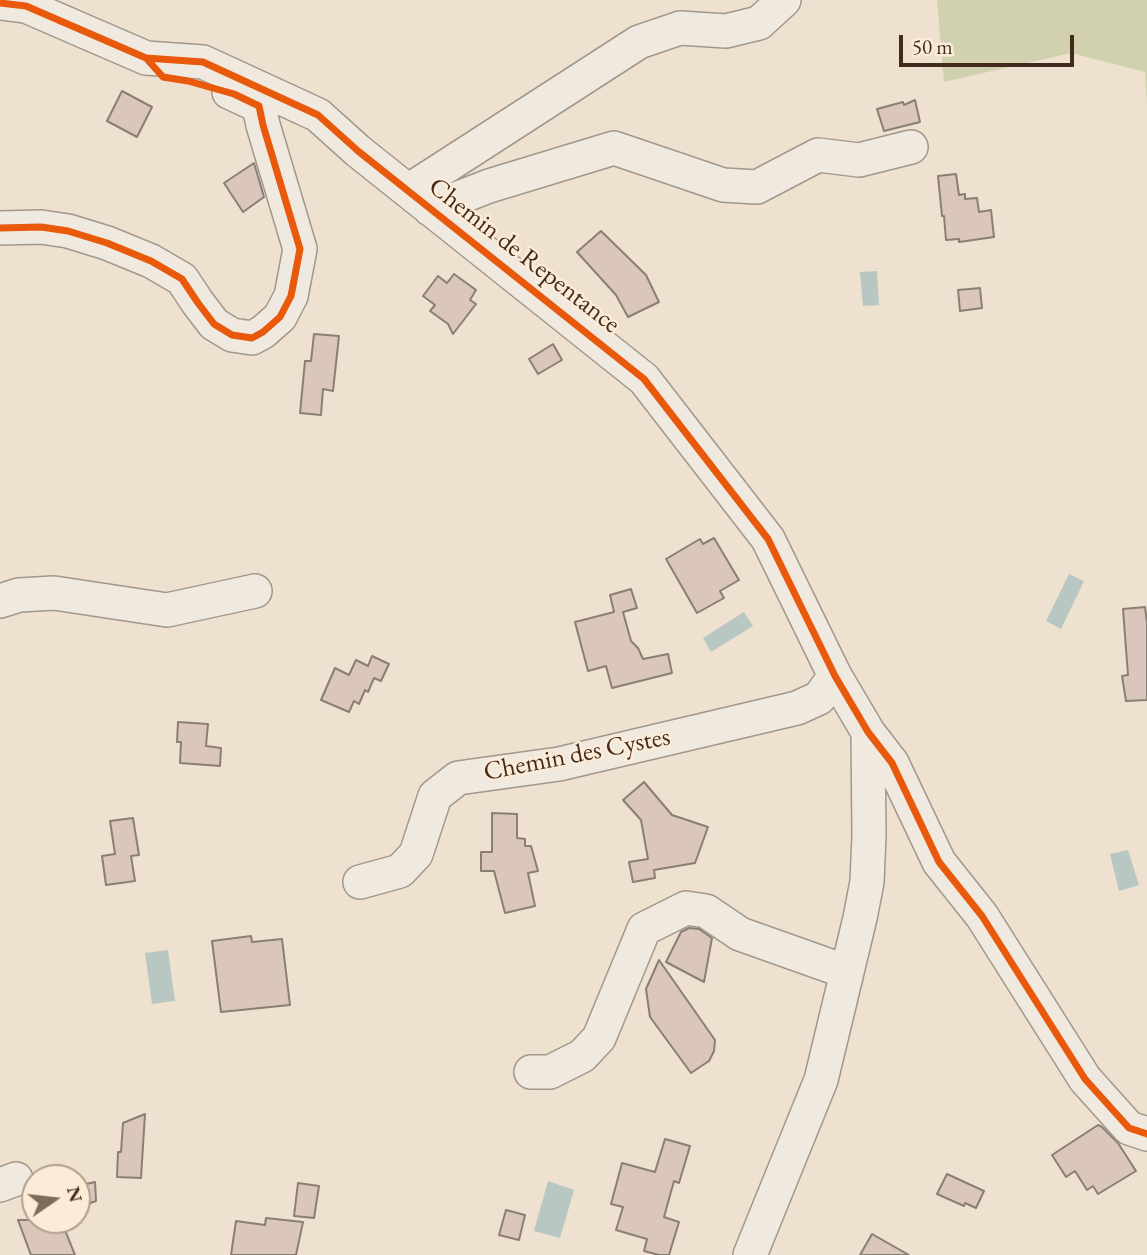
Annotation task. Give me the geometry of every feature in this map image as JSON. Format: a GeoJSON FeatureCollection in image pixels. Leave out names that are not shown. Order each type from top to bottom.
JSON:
{"type":"FeatureCollection","features":[{"type":"Feature","properties":{"kind":"street"},"geometry":{"type":"LineString","coordinates":[[419,200],[639,42],[680,28],[726,31],[759,23],[784,0]]}},
{"type":"Feature","properties":{"kind":"street","name":"Chemin de Repentance"},"geometry":{"type":"LineString","coordinates":[[0,3],[26,6],[146,58],[203,62],[318,115],[358,151],[644,379],[768,539],[835,676],[868,732],[892,763],[939,862],[982,916],[1085,1080],[1129,1128],[1147,1134]]}},
{"type":"Feature","properties":{"kind":"street"},"geometry":{"type":"LineString","coordinates":[[0,228],[41,227],[68,231],[151,261],[181,279],[214,324],[232,335],[252,338],[280,317],[291,296],[300,248],[259,106],[234,94],[188,81],[163,78],[146,58]]}},
{"type":"Feature","properties":{"kind":"street"},"geometry":{"type":"LineString","coordinates":[[419,200],[489,186],[614,148],[723,186],[757,187],[818,155],[859,160],[911,147]]}},
{"type":"Feature","properties":{"kind":"street"},"geometry":{"type":"LineString","coordinates":[[0,601],[19,595],[54,593],[167,610],[255,591]]}},
{"type":"Feature","properties":{"kind":"street","name":"Chemin des Cystes"},"geometry":{"type":"LineString","coordinates":[[360,882],[400,871],[416,854],[435,796],[458,778],[559,764],[797,708],[819,698],[835,676]]}},
{"type":"Feature","properties":{"kind":"street"},"geometry":{"type":"LineString","coordinates":[[750,1255],[821,1080],[847,972],[867,883],[868,732]]}},
{"type":"Feature","properties":{"kind":"street"},"geometry":{"type":"LineString","coordinates":[[531,1072],[550,1072],[582,1056],[599,1038],[644,929],[686,908],[706,911],[740,934],[847,972]]}},
{"type":"Feature","properties":{"kind":"green space"},"geometry":{"type":"Polygon","coordinates":[[[937,0],[1147,0],[1147,105],[1145,72],[1071,53],[944,82],[937,0]]]}},
{"type":"Feature","properties":{"kind":"shaded area"},"geometry":{"type":"Polygon","coordinates":[[[877,271],[879,305],[863,306],[860,272],[877,271]]]}},
{"type":"Feature","properties":{"kind":"shaded area"},"geometry":{"type":"Polygon","coordinates":[[[1069,574],[1084,581],[1061,629],[1046,621],[1069,574]]]}},
{"type":"Feature","properties":{"kind":"shaded area"},"geometry":{"type":"Polygon","coordinates":[[[744,612],[753,626],[711,652],[703,638],[744,612]]]}},
{"type":"Feature","properties":{"kind":"shaded area"},"geometry":{"type":"Polygon","coordinates":[[[1128,850],[1139,885],[1119,891],[1110,854],[1128,850]]]}},
{"type":"Feature","properties":{"kind":"shaded area"},"geometry":{"type":"Polygon","coordinates":[[[168,950],[175,1001],[152,1004],[145,953],[168,950]]]}},
{"type":"Feature","properties":{"kind":"shaded area"},"geometry":{"type":"Polygon","coordinates":[[[548,1181],[574,1190],[560,1238],[534,1231],[548,1181]]]}},
{"type":"Feature","properties":{"kind":"building"},"geometry":{"type":"Polygon","coordinates":[[[122,91],[152,107],[137,137],[107,121],[122,91]]]}},
{"type":"Feature","properties":{"kind":"building"},"geometry":{"type":"Polygon","coordinates":[[[915,100],[920,122],[884,131],[877,109],[903,102],[904,105],[915,100]]]}},
{"type":"Feature","properties":{"kind":"building"},"geometry":{"type":"Polygon","coordinates":[[[254,163],[264,197],[243,212],[224,183],[254,163]]]}},
{"type":"Feature","properties":{"kind":"building"},"geometry":{"type":"Polygon","coordinates":[[[956,174],[959,195],[965,194],[965,199],[977,198],[979,212],[991,210],[994,237],[959,242],[959,239],[946,240],[938,176],[956,174]]]}},
{"type":"Feature","properties":{"kind":"building"},"geometry":{"type":"Polygon","coordinates":[[[601,231],[646,275],[659,302],[628,317],[616,295],[577,252],[601,231]]]}},
{"type":"Feature","properties":{"kind":"building"},"geometry":{"type":"Polygon","coordinates":[[[454,274],[476,290],[470,300],[476,304],[453,334],[448,324],[430,311],[435,305],[423,296],[438,276],[447,283],[454,274]]]}},
{"type":"Feature","properties":{"kind":"building"},"geometry":{"type":"Polygon","coordinates":[[[980,288],[982,308],[960,311],[958,290],[980,288]]]}},
{"type":"Feature","properties":{"kind":"building"},"geometry":{"type":"Polygon","coordinates":[[[314,334],[339,336],[333,391],[323,389],[321,415],[300,413],[305,361],[311,361],[314,334]]]}},
{"type":"Feature","properties":{"kind":"building"},"geometry":{"type":"Polygon","coordinates":[[[553,344],[562,360],[538,374],[529,359],[553,344]]]}},
{"type":"Feature","properties":{"kind":"building"},"geometry":{"type":"Polygon","coordinates":[[[714,538],[739,580],[720,591],[724,598],[697,613],[666,559],[700,539],[703,544],[714,538]]]}},
{"type":"Feature","properties":{"kind":"building"},"geometry":{"type":"Polygon","coordinates":[[[631,589],[637,608],[623,612],[631,641],[643,659],[668,654],[672,673],[612,688],[606,666],[588,671],[575,622],[614,612],[610,595],[631,589]]]}},
{"type":"Feature","properties":{"kind":"building"},"geometry":{"type":"Polygon","coordinates":[[[1145,607],[1147,700],[1126,701],[1122,676],[1128,675],[1123,609],[1145,607]]]}},
{"type":"Feature","properties":{"kind":"building"},"geometry":{"type":"Polygon","coordinates":[[[372,656],[389,664],[381,681],[374,678],[359,704],[354,701],[349,712],[321,700],[335,668],[349,675],[356,660],[368,666],[372,656]]]}},
{"type":"Feature","properties":{"kind":"building"},"geometry":{"type":"Polygon","coordinates":[[[178,722],[208,724],[206,746],[221,748],[220,766],[180,763],[178,722]]]}},
{"type":"Feature","properties":{"kind":"building"},"geometry":{"type":"Polygon","coordinates":[[[644,782],[672,815],[708,827],[695,863],[654,870],[655,878],[633,882],[629,862],[648,859],[641,820],[623,800],[644,782]]]}},
{"type":"Feature","properties":{"kind":"building"},"geometry":{"type":"Polygon","coordinates":[[[492,813],[517,814],[517,838],[525,839],[525,846],[531,846],[538,871],[528,873],[535,906],[505,913],[494,871],[481,871],[481,852],[492,852],[492,813]]]}},
{"type":"Feature","properties":{"kind":"building"},"geometry":{"type":"Polygon","coordinates":[[[133,818],[139,855],[131,856],[135,881],[106,885],[102,856],[115,854],[110,821],[133,818]]]}},
{"type":"Feature","properties":{"kind":"building"},"geometry":{"type":"Polygon","coordinates":[[[689,928],[699,929],[712,938],[704,982],[666,962],[681,932],[689,928]]]}},
{"type":"Feature","properties":{"kind":"building"},"geometry":{"type":"Polygon","coordinates":[[[251,936],[252,942],[282,939],[290,1005],[221,1012],[212,941],[251,936]]]}},
{"type":"Feature","properties":{"kind":"building"},"geometry":{"type":"Polygon","coordinates":[[[659,960],[715,1040],[709,1061],[691,1073],[650,1017],[646,989],[659,960]]]}},
{"type":"Feature","properties":{"kind":"building"},"geometry":{"type":"Polygon","coordinates":[[[145,1114],[141,1178],[117,1177],[123,1123],[145,1114]]]}},
{"type":"Feature","properties":{"kind":"building"},"geometry":{"type":"Polygon","coordinates":[[[1098,1125],[1118,1143],[1136,1171],[1098,1194],[1093,1186],[1087,1190],[1075,1171],[1066,1177],[1052,1155],[1098,1125]]]}},
{"type":"Feature","properties":{"kind":"building"},"geometry":{"type":"Polygon","coordinates":[[[665,1139],[690,1146],[679,1183],[674,1181],[664,1217],[679,1222],[669,1255],[659,1255],[644,1251],[647,1239],[616,1230],[623,1207],[611,1204],[622,1163],[655,1172],[665,1139]]]}},
{"type":"Feature","properties":{"kind":"building"},"geometry":{"type":"Polygon","coordinates":[[[947,1174],[984,1191],[976,1208],[965,1203],[964,1206],[937,1194],[947,1174]]]}},
{"type":"Feature","properties":{"kind":"building"},"geometry":{"type":"Polygon","coordinates":[[[95,1182],[96,1201],[91,1203],[91,1183],[95,1182]]]}},
{"type":"Feature","properties":{"kind":"building"},"geometry":{"type":"Polygon","coordinates":[[[298,1183],[319,1186],[314,1218],[294,1216],[298,1183]]]}},
{"type":"Feature","properties":{"kind":"building"},"geometry":{"type":"Polygon","coordinates":[[[506,1210],[525,1215],[519,1240],[499,1235],[506,1210]]]}},
{"type":"Feature","properties":{"kind":"building"},"geometry":{"type":"Polygon","coordinates":[[[266,1218],[303,1222],[296,1255],[231,1255],[236,1221],[265,1225],[266,1218]]]}},
{"type":"Feature","properties":{"kind":"building"},"geometry":{"type":"Polygon","coordinates":[[[23,1234],[67,1234],[75,1255],[31,1255],[23,1234]]]}},
{"type":"Feature","properties":{"kind":"building"},"geometry":{"type":"Polygon","coordinates":[[[872,1234],[909,1255],[860,1255],[872,1234]]]}},
{"type":"Feature","properties":{"kind":"cycle path"},"geometry":{"type":"LineString","coordinates":[[0,3],[26,6],[146,58],[203,62],[318,115],[358,151],[644,379],[768,539],[835,676],[868,732],[892,763],[939,862],[982,916],[1085,1079],[1129,1128],[1147,1134]]}},
{"type":"Feature","properties":{"kind":"cycle path"},"geometry":{"type":"LineString","coordinates":[[0,228],[41,227],[68,231],[151,261],[182,279],[214,324],[232,335],[252,338],[280,317],[291,296],[300,249],[259,106],[234,94],[163,77],[146,58]]}}]}
